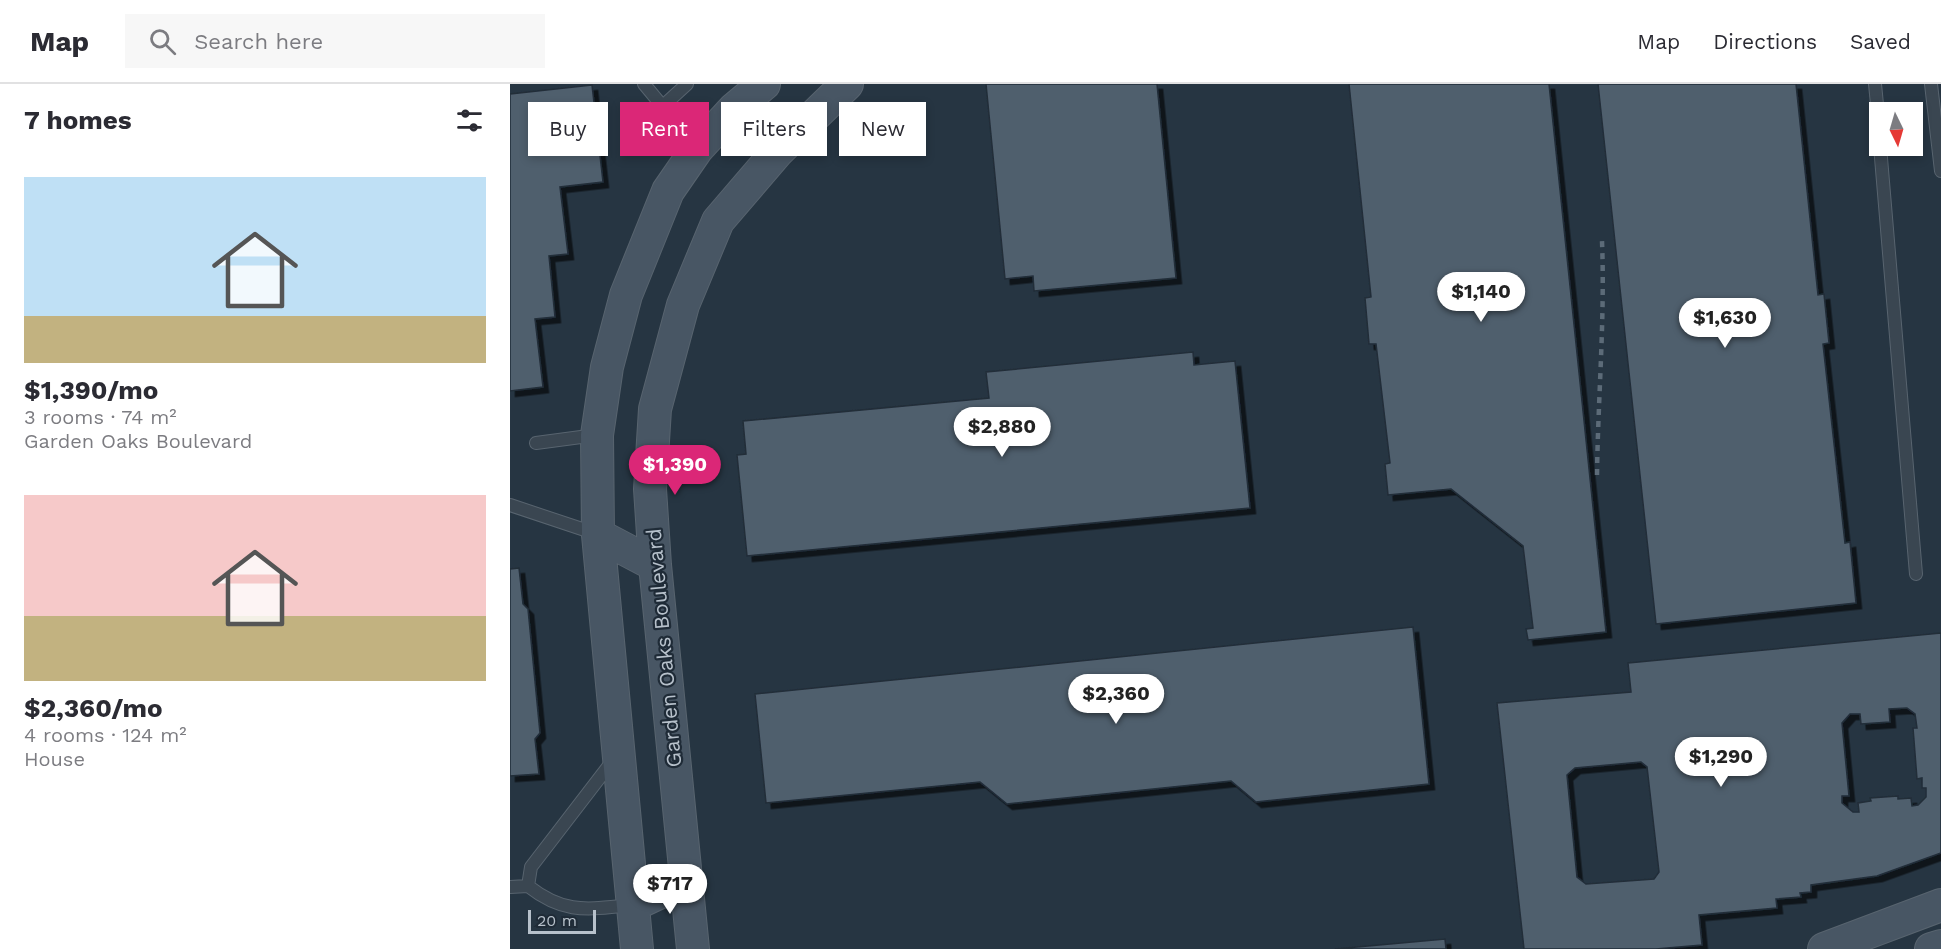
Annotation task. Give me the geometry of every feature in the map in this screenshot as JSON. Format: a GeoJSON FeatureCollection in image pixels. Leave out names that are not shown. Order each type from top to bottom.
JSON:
{"type":"FeatureCollection","features":[{"type":"Feature","properties":{"kind":"street"},"geometry":{"type":"LineString","coordinates":[[709,135],[734,109],[764,84]]}},
{"type":"Feature","properties":{"kind":"street","name":"Garden Oaks Boulevard"},"geometry":{"type":"LineString","coordinates":[[693,949],[655,565],[650,489],[655,409],[683,305],[718,222],[778,151],[847,84]]}},
{"type":"Feature","properties":{"kind":"street"},"geometry":{"type":"LineString","coordinates":[[638,949],[598,535],[597,435],[607,367],[626,295],[668,191],[692,156]]}},
{"type":"Feature","properties":{"kind":"street"},"geometry":{"type":"LineString","coordinates":[[598,535],[655,565]]}},
{"type":"Feature","properties":{"kind":"street"},"geometry":{"type":"LineString","coordinates":[[633,905],[686,880]]}},
{"type":"Feature","properties":{"kind":"street"},"geometry":{"type":"LineString","coordinates":[[1824,949],[1941,905]]}},
{"type":"Feature","properties":{"kind":"street"},"geometry":{"type":"LineString","coordinates":[[1931,949],[1941,946]]}},
{"type":"Feature","properties":{"kind":"lane"},"geometry":{"type":"LineString","coordinates":[[644,84],[660,102]]}},
{"type":"Feature","properties":{"kind":"lane"},"geometry":{"type":"LineString","coordinates":[[667,102],[687,84]]}},
{"type":"Feature","properties":{"kind":"lane"},"geometry":{"type":"LineString","coordinates":[[1875,84],[1877,102]]}},
{"type":"Feature","properties":{"kind":"lane"},"geometry":{"type":"LineString","coordinates":[[1931,84],[1941,171]]}},
{"type":"Feature","properties":{"kind":"lane"},"geometry":{"type":"LineString","coordinates":[[1881,156],[1916,574]]}},
{"type":"Feature","properties":{"kind":"lane"},"geometry":{"type":"LineString","coordinates":[[536,443],[597,435]]}},
{"type":"Feature","properties":{"kind":"lane"},"geometry":{"type":"LineString","coordinates":[[510,505],[598,535]]}},
{"type":"Feature","properties":{"kind":"lane"},"geometry":{"type":"LineString","coordinates":[[528,886],[531,867],[618,753]]}},
{"type":"Feature","properties":{"kind":"lane"},"geometry":{"type":"LineString","coordinates":[[510,887],[528,886],[541,896],[578,910],[633,905]]}},
{"type":"Feature","properties":{"kind":"building"},"geometry":{"type":"Polygon","coordinates":[[[986,84],[1157,84],[1176,278],[1034,291],[1033,276],[1005,279],[986,84]]]}},
{"type":"Feature","properties":{"kind":"building"},"geometry":{"type":"Polygon","coordinates":[[[1349,84],[1549,84],[1606,632],[1528,640],[1526,629],[1533,628],[1523,546],[1451,489],[1388,495],[1385,464],[1390,463],[1376,344],[1369,344],[1365,298],[1371,297],[1349,84]]]}},
{"type":"Feature","properties":{"kind":"building"},"geometry":{"type":"Polygon","coordinates":[[[1598,84],[1796,84],[1818,295],[1824,294],[1829,343],[1823,344],[1845,543],[1850,542],[1856,603],[1656,624],[1598,84]]]}},
{"type":"Feature","properties":{"kind":"building"},"geometry":{"type":"Polygon","coordinates":[[[592,85],[594,102],[528,102],[528,156],[600,156],[603,182],[560,187],[568,254],[549,256],[555,317],[535,319],[543,387],[510,391],[510,94],[592,85]]]}},
{"type":"Feature","properties":{"kind":"building"},"geometry":{"type":"Polygon","coordinates":[[[1193,352],[1194,365],[1235,361],[1250,508],[747,556],[737,455],[746,454],[743,421],[989,398],[986,372],[1193,352]]]}},
{"type":"Feature","properties":{"kind":"building"},"geometry":{"type":"Polygon","coordinates":[[[519,568],[523,604],[528,609],[540,733],[535,739],[539,774],[510,776],[510,569],[519,568]]]}},
{"type":"Feature","properties":{"kind":"building"},"geometry":{"type":"Polygon","coordinates":[[[1413,627],[1429,784],[1256,802],[1231,781],[1007,804],[980,782],[766,803],[755,694],[1413,627]]]}},
{"type":"Feature","properties":{"kind":"building"},"geometry":{"type":"Polygon","coordinates":[[[1941,633],[1941,853],[1877,876],[1811,885],[1811,892],[1800,893],[1801,897],[1776,899],[1777,908],[1699,915],[1702,945],[1656,949],[1524,949],[1497,703],[1631,692],[1628,663],[1941,633]],[[1907,708],[1889,709],[1890,722],[1861,724],[1860,714],[1850,714],[1842,723],[1849,796],[1842,796],[1842,803],[1853,812],[1859,812],[1858,803],[1871,801],[1870,798],[1898,796],[1898,799],[1911,798],[1912,806],[1918,805],[1926,797],[1926,788],[1922,788],[1922,778],[1917,779],[1913,728],[1917,728],[1915,714],[1907,708]],[[1641,762],[1575,768],[1567,775],[1577,877],[1586,884],[1654,879],[1659,872],[1647,767],[1641,762]]]}},
{"type":"Feature","properties":{"kind":"building"},"geometry":{"type":"Polygon","coordinates":[[[1445,939],[1446,949],[1335,949],[1445,939]]]}},
{"type":"Feature","properties":{"kind":"railway"},"geometry":{"type":"LineString","coordinates":[[1597,475],[1603,300],[1602,241]]}}]}
